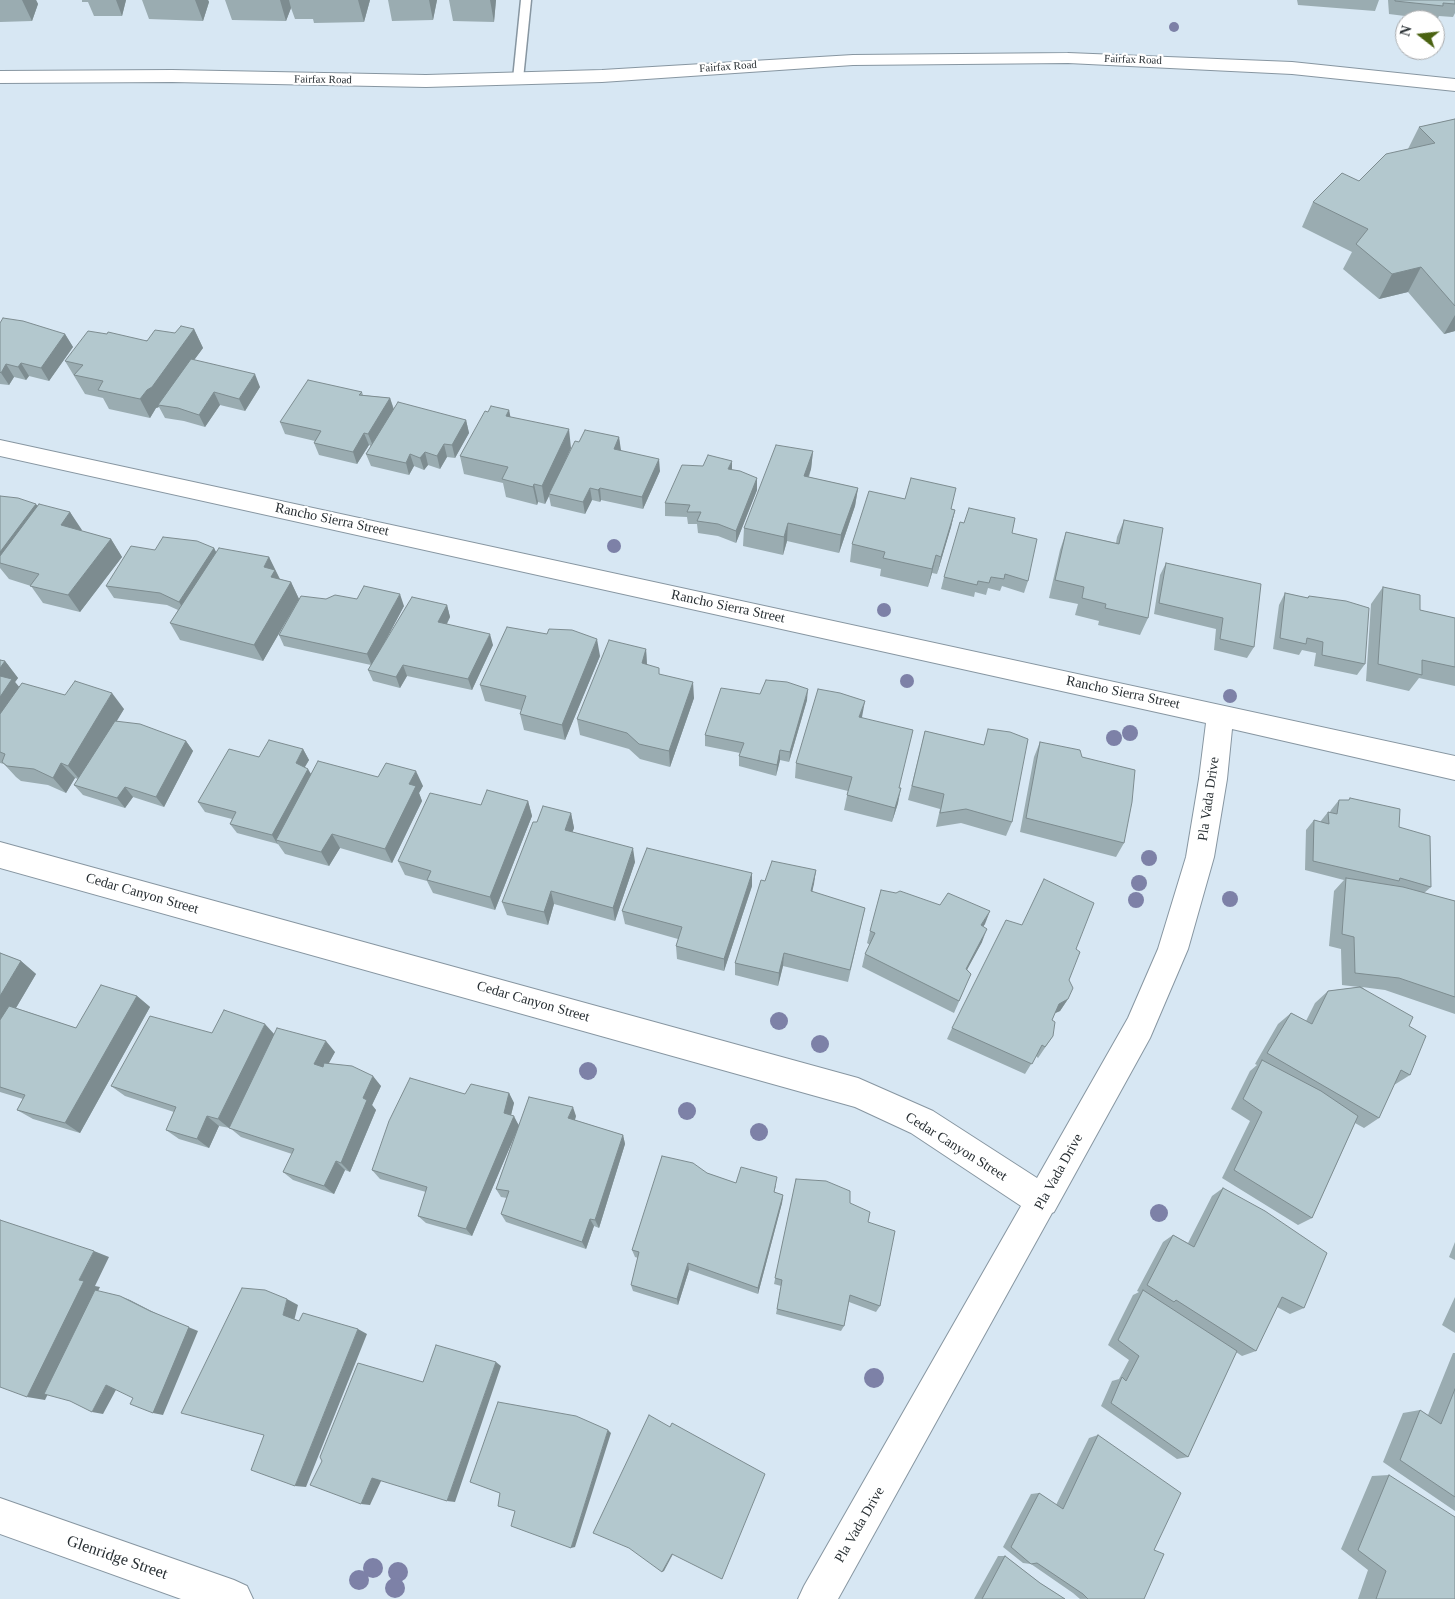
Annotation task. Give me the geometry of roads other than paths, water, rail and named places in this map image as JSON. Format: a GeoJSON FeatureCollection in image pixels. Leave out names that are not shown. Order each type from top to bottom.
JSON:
{"type":"FeatureCollection","features":[{"type":"Feature","properties":{"kind":"street","name":"Fairfax Road"},"geometry":{"type":"LineString","coordinates":[[0,77],[172,76],[417,81],[518,79],[853,60],[1068,58],[1292,68],[1455,85]]}},
{"type":"Feature","properties":{"kind":"street","name":"Rancho Sierra Street"},"geometry":{"type":"LineString","coordinates":[[0,448],[1220,714],[1455,768]]}},
{"type":"Feature","properties":{"kind":"street","name":"Pla Vada Drive"},"geometry":{"type":"LineString","coordinates":[[817,1599],[1139,1028],[1173,949],[1200,857],[1213,779],[1220,714]]}},
{"type":"Feature","properties":{"kind":"street","name":"Cedar Canyon Street"},"geometry":{"type":"LineString","coordinates":[[0,854],[858,1093],[922,1122],[1043,1201]]}},
{"type":"Feature","properties":{"kind":"street","name":"Glenridge Street"},"geometry":{"type":"LineString","coordinates":[[0,1516],[234,1599]]}},
{"type":"Feature","properties":{"kind":"lane"},"geometry":{"type":"LineString","coordinates":[[518,79],[526,0]]}}]}
